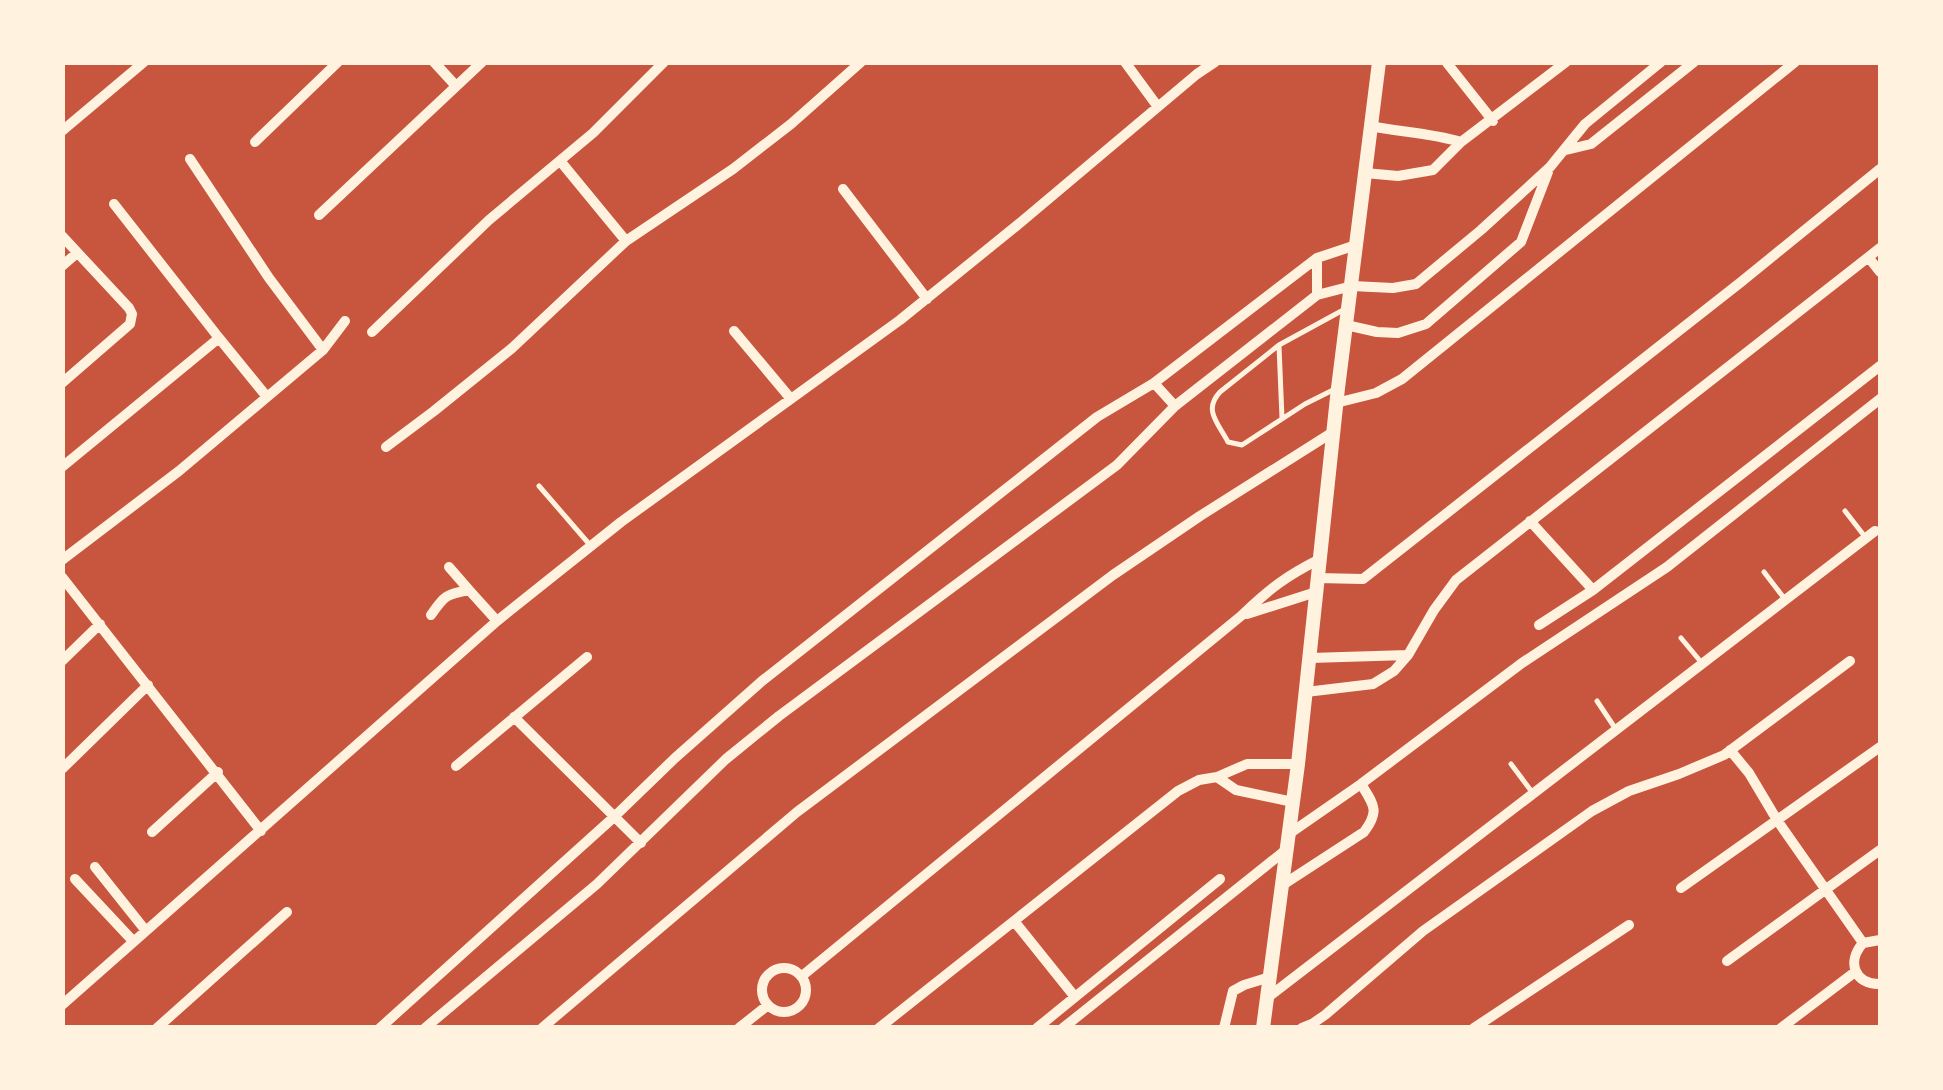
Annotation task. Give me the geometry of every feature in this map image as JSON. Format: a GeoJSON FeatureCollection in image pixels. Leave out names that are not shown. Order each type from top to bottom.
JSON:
{"type":"FeatureCollection","features":[{"type":"Feature","properties":{"kind":"main road"},"geometry":{"type":"LineString","coordinates":[[1263,1028],[1298,764],[1378,62]]}},
{"type":"Feature","properties":{"kind":"street"},"geometry":{"type":"LineString","coordinates":[[62,131],[144,62]]}},
{"type":"Feature","properties":{"kind":"street"},"geometry":{"type":"LineString","coordinates":[[255,142],[338,62]]}},
{"type":"Feature","properties":{"kind":"street"},"geometry":{"type":"LineString","coordinates":[[434,62],[456,86]]}},
{"type":"Feature","properties":{"kind":"street"},"geometry":{"type":"LineString","coordinates":[[319,215],[482,62]]}},
{"type":"Feature","properties":{"kind":"street"},"geometry":{"type":"LineString","coordinates":[[372,332],[488,220],[561,162],[664,62]]}},
{"type":"Feature","properties":{"kind":"street"},"geometry":{"type":"LineString","coordinates":[[386,447],[511,349],[626,241],[748,158],[861,62]]}},
{"type":"Feature","properties":{"kind":"street"},"geometry":{"type":"LineString","coordinates":[[1125,62],[1158,107]]}},
{"type":"Feature","properties":{"kind":"street"},"geometry":{"type":"LineString","coordinates":[[62,1005],[497,621],[590,546],[927,299],[1215,62]]}},
{"type":"Feature","properties":{"kind":"street"},"geometry":{"type":"LineString","coordinates":[[425,1028],[597,884],[726,759],[1117,465],[1175,406],[1318,295],[1352,286],[1393,288],[1416,284],[1550,167],[1585,124],[1661,62]]}},
{"type":"Feature","properties":{"kind":"street"},"geometry":{"type":"LineString","coordinates":[[1565,150],[1590,144],[1694,62]]}},
{"type":"Feature","properties":{"kind":"street"},"geometry":{"type":"LineString","coordinates":[[1337,396],[1376,393],[1402,379],[1795,62]]}},
{"type":"Feature","properties":{"kind":"street"},"geometry":{"type":"LineString","coordinates":[[1447,63],[1492,120]]}},
{"type":"Feature","properties":{"kind":"street"},"geometry":{"type":"LineString","coordinates":[[1364,173],[1398,176],[1433,170],[1461,142],[1563,63]]}},
{"type":"Feature","properties":{"kind":"street"},"geometry":{"type":"LineString","coordinates":[[1370,126],[1461,142]]}},
{"type":"Feature","properties":{"kind":"street"},"geometry":{"type":"LineString","coordinates":[[190,159],[269,278],[323,350]]}},
{"type":"Feature","properties":{"kind":"street"},"geometry":{"type":"LineString","coordinates":[[561,162],[626,241]]}},
{"type":"Feature","properties":{"kind":"street"},"geometry":{"type":"LineString","coordinates":[[1346,325],[1398,333],[1426,324],[1521,242],[1550,167]]}},
{"type":"Feature","properties":{"kind":"street"},"geometry":{"type":"LineString","coordinates":[[1242,616],[1316,585],[1363,579],[1880,169]]}},
{"type":"Feature","properties":{"kind":"street"},"geometry":{"type":"LineString","coordinates":[[844,189],[927,299]]}},
{"type":"Feature","properties":{"kind":"street"},"geometry":{"type":"LineString","coordinates":[[114,204],[266,397]]}},
{"type":"Feature","properties":{"kind":"street"},"geometry":{"type":"LineString","coordinates":[[62,236],[130,308],[132,319],[62,384]]}},
{"type":"Feature","properties":{"kind":"street"},"geometry":{"type":"LineString","coordinates":[[380,1028],[762,682],[1097,417],[1154,383],[1317,258],[1356,246]]}},
{"type":"Feature","properties":{"kind":"street"},"geometry":{"type":"LineString","coordinates":[[1306,692],[1373,684],[1394,672],[1456,580],[1880,248]]}},
{"type":"Feature","properties":{"kind":"street"},"geometry":{"type":"LineString","coordinates":[[62,266],[77,253]]}},
{"type":"Feature","properties":{"kind":"street"},"geometry":{"type":"LineString","coordinates":[[1317,258],[1318,295]]}},
{"type":"Feature","properties":{"kind":"street"},"geometry":{"type":"LineString","coordinates":[[1869,258],[1880,272]]}},
{"type":"Feature","properties":{"kind":"street"},"geometry":{"type":"LineString","coordinates":[[62,560],[179,471],[323,350],[345,321]]}},
{"type":"Feature","properties":{"kind":"street"},"geometry":{"type":"LineString","coordinates":[[734,331],[791,399]]}},
{"type":"Feature","properties":{"kind":"street"},"geometry":{"type":"LineString","coordinates":[[62,467],[219,338]]}},
{"type":"Feature","properties":{"kind":"street"},"geometry":{"type":"LineString","coordinates":[[1538,625],[1593,590],[1880,366]]}},
{"type":"Feature","properties":{"kind":"street"},"geometry":{"type":"LineString","coordinates":[[1154,383],[1175,406]]}},
{"type":"Feature","properties":{"kind":"street"},"geometry":{"type":"LineString","coordinates":[[1063,1028],[1361,784],[1522,663],[1667,567],[1880,399]]}},
{"type":"Feature","properties":{"kind":"street"},"geometry":{"type":"LineString","coordinates":[[542,1028],[797,812],[1113,576],[1333,432]]}},
{"type":"Feature","properties":{"kind":"street"},"geometry":{"type":"LineString","coordinates":[[1530,521],[1593,590]]}},
{"type":"Feature","properties":{"kind":"street"},"geometry":{"type":"LineString","coordinates":[[1267,998],[1870,534]]}},
{"type":"Feature","properties":{"kind":"street"},"geometry":{"type":"LineString","coordinates":[[802,976],[1242,616],[1273,585],[1320,558]]}},
{"type":"Feature","properties":{"kind":"street"},"geometry":{"type":"LineString","coordinates":[[449,567],[497,621]]}},
{"type":"Feature","properties":{"kind":"street"},"geometry":{"type":"LineString","coordinates":[[62,577],[262,831]]}},
{"type":"Feature","properties":{"kind":"street"},"geometry":{"type":"LineString","coordinates":[[431,614],[448,594],[468,590]]}},
{"type":"Feature","properties":{"kind":"street"},"geometry":{"type":"LineString","coordinates":[[62,660],[100,624]]}},
{"type":"Feature","properties":{"kind":"street"},"geometry":{"type":"LineString","coordinates":[[1310,658],[1408,656]]}},
{"type":"Feature","properties":{"kind":"street"},"geometry":{"type":"LineString","coordinates":[[456,766],[587,657]]}},
{"type":"Feature","properties":{"kind":"street"},"geometry":{"type":"LineString","coordinates":[[1302,1028],[1325,1015],[1423,932],[1592,811],[1629,791],[1711,761],[1730,750],[1850,661]]}},
{"type":"Feature","properties":{"kind":"street"},"geometry":{"type":"LineString","coordinates":[[62,769],[148,685]]}},
{"type":"Feature","properties":{"kind":"street"},"geometry":{"type":"LineString","coordinates":[[514,717],[641,843]]}},
{"type":"Feature","properties":{"kind":"street"},"geometry":{"type":"LineString","coordinates":[[1681,888],[1880,746]]}},
{"type":"Feature","properties":{"kind":"street"},"geometry":{"type":"LineString","coordinates":[[1730,750],[1863,943]]}},
{"type":"Feature","properties":{"kind":"street"},"geometry":{"type":"LineString","coordinates":[[879,1028],[1178,791],[1247,764],[1298,764]]}},
{"type":"Feature","properties":{"kind":"street"},"geometry":{"type":"LineString","coordinates":[[152,832],[218,772]]}},
{"type":"Feature","properties":{"kind":"street"},"geometry":{"type":"LineString","coordinates":[[1218,777],[1236,790],[1293,802]]}},
{"type":"Feature","properties":{"kind":"street"},"geometry":{"type":"LineString","coordinates":[[1282,886],[1364,832],[1374,819],[1374,807],[1361,784]]}},
{"type":"Feature","properties":{"kind":"street"},"geometry":{"type":"LineString","coordinates":[[1727,961],[1880,850]]}},
{"type":"Feature","properties":{"kind":"street"},"geometry":{"type":"LineString","coordinates":[[95,866],[146,931]]}},
{"type":"Feature","properties":{"kind":"street"},"geometry":{"type":"LineString","coordinates":[[1038,1028],[1220,878]]}},
{"type":"Feature","properties":{"kind":"street"},"geometry":{"type":"LineString","coordinates":[[76,879],[133,941]]}},
{"type":"Feature","properties":{"kind":"street"},"geometry":{"type":"LineString","coordinates":[[158,1028],[286,912]]}},
{"type":"Feature","properties":{"kind":"street"},"geometry":{"type":"LineString","coordinates":[[1014,921],[1074,997]]}},
{"type":"Feature","properties":{"kind":"street"},"geometry":{"type":"LineString","coordinates":[[1474,1028],[1629,925]]}},
{"type":"Feature","properties":{"kind":"street"},"geometry":{"type":"LineString","coordinates":[[1880,940],[1863,943],[1853,962],[1860,979],[1880,984]]}},
{"type":"Feature","properties":{"kind":"street"},"geometry":{"type":"LineString","coordinates":[[786,967],[802,976],[807,990],[796,1009],[781,1012],[768,1005],[762,986],[768,974],[786,967]]}},
{"type":"Feature","properties":{"kind":"street"},"geometry":{"type":"LineString","coordinates":[[1781,1028],[1854,972]]}},
{"type":"Feature","properties":{"kind":"street"},"geometry":{"type":"LineString","coordinates":[[1224,1028],[1233,991],[1270,977]]}},
{"type":"Feature","properties":{"kind":"street"},"geometry":{"type":"LineString","coordinates":[[739,1028],[768,1005]]}},
{"type":"Feature","properties":{"kind":"lane"},"geometry":{"type":"LineString","coordinates":[[1337,396],[1282,418],[1242,446],[1228,442],[1211,406],[1220,392],[1278,346],[1348,308]]}},
{"type":"Feature","properties":{"kind":"lane"},"geometry":{"type":"LineString","coordinates":[[1278,346],[1282,418]]}},
{"type":"Feature","properties":{"kind":"lane"},"geometry":{"type":"LineString","coordinates":[[539,486],[590,546]]}},
{"type":"Feature","properties":{"kind":"lane"},"geometry":{"type":"LineString","coordinates":[[1845,511],[1870,534]]}},
{"type":"Feature","properties":{"kind":"lane"},"geometry":{"type":"LineString","coordinates":[[1764,572],[1786,600]]}},
{"type":"Feature","properties":{"kind":"lane"},"geometry":{"type":"LineString","coordinates":[[1681,638],[1702,665]]}},
{"type":"Feature","properties":{"kind":"lane"},"geometry":{"type":"LineString","coordinates":[[1596,701],[1617,731]]}},
{"type":"Feature","properties":{"kind":"lane"},"geometry":{"type":"LineString","coordinates":[[1510,764],[1534,794]]}}]}
